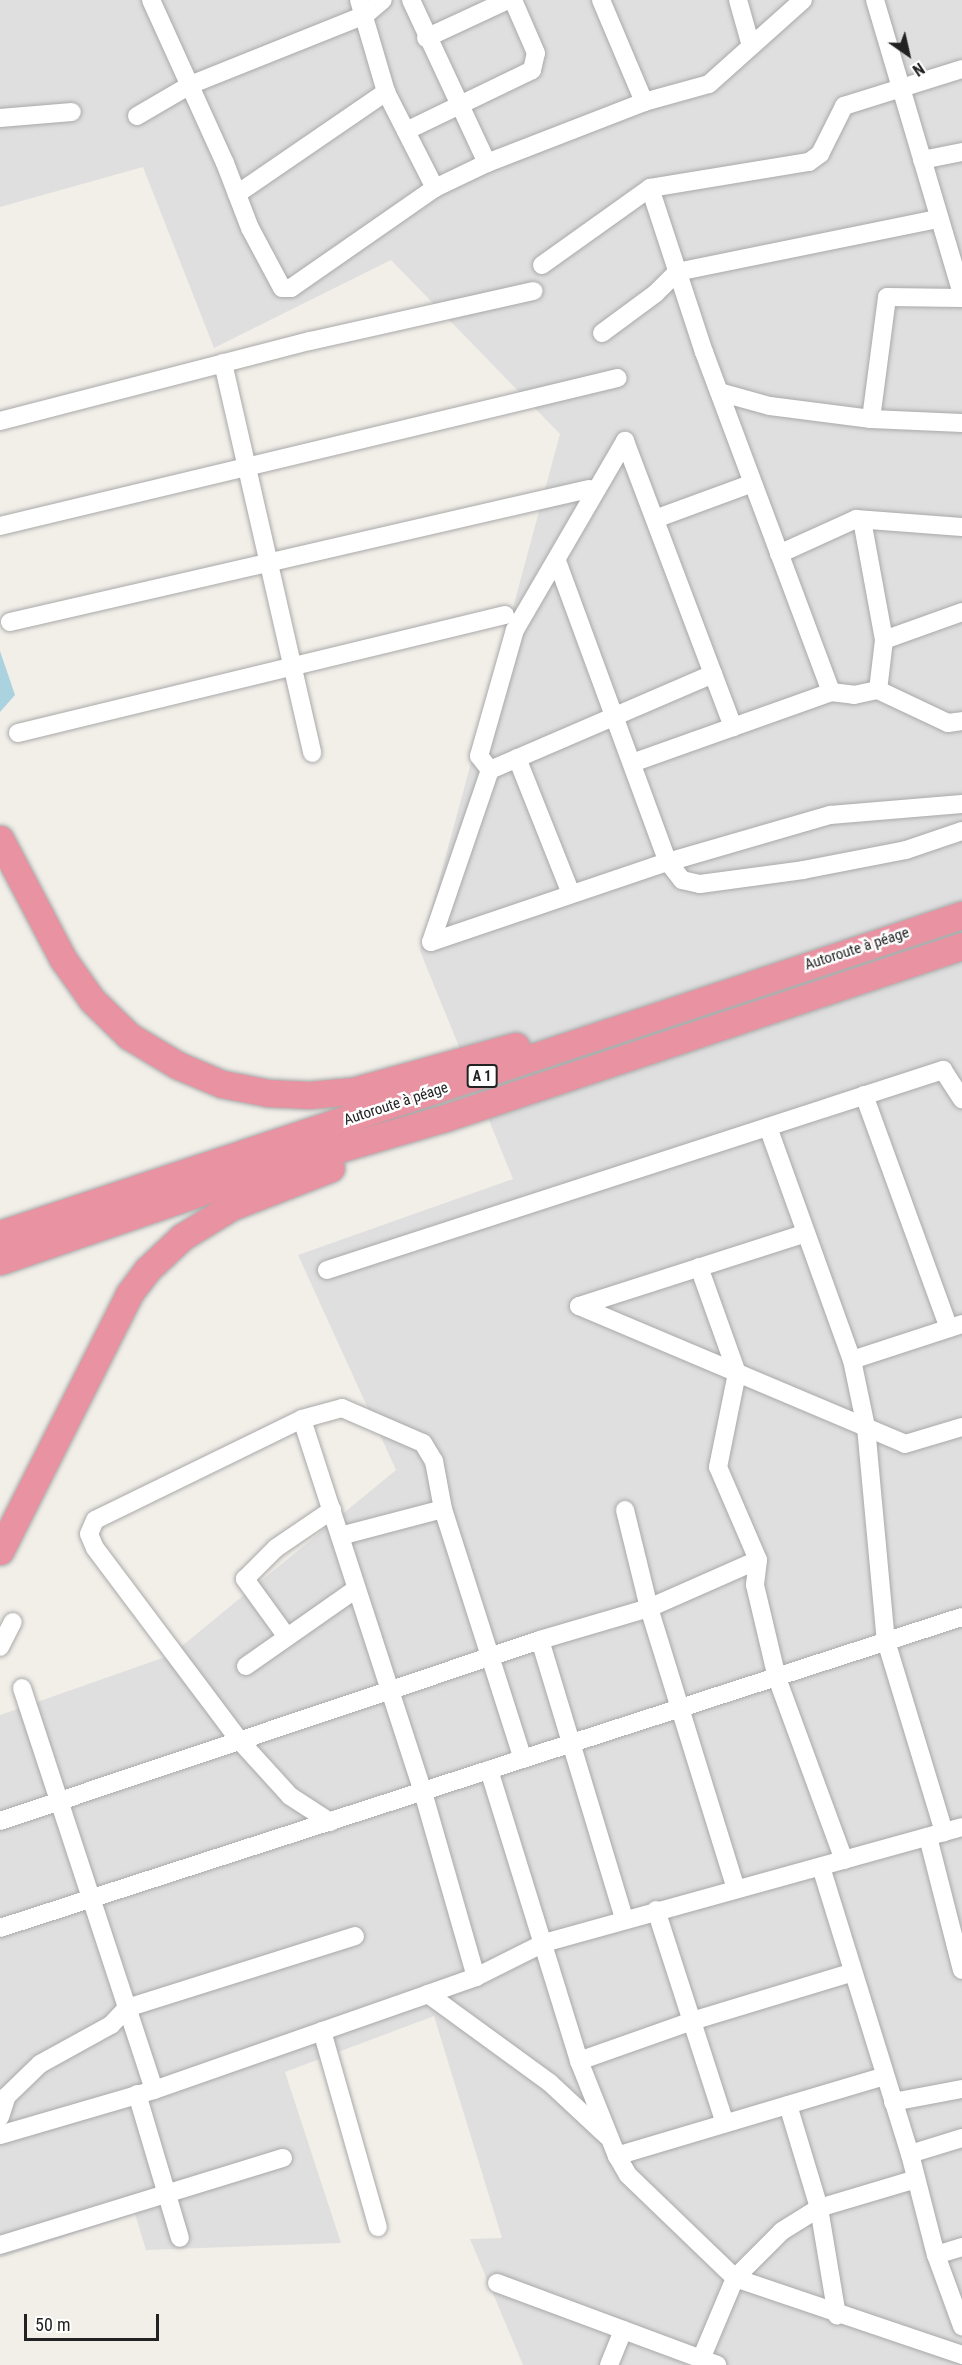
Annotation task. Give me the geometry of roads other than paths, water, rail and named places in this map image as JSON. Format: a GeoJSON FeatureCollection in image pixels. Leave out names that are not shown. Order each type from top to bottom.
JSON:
{"type":"FeatureCollection","features":[{"type":"Feature","properties":{"kind":"highway"},"geometry":{"type":"LineString","coordinates":[[0,839],[63,959],[92,1000],[129,1036],[177,1065],[222,1084],[289,1094],[353,1091],[521,1044],[572,1033],[614,1030]]}},
{"type":"Feature","properties":{"kind":"highway","name":"Autoroute à péage"},"geometry":{"type":"LineString","coordinates":[[0,1234],[962,915]]}},
{"type":"Feature","properties":{"kind":"highway","name":"A 1"},"geometry":{"type":"LineString","coordinates":[[0,1261],[266,1170],[445,1118],[962,946]]}},
{"type":"Feature","properties":{"kind":"highway"},"geometry":{"type":"LineString","coordinates":[[0,1551],[129,1294],[162,1254],[182,1237],[231,1208],[369,1154],[445,1118]]}},
{"type":"Feature","properties":{"kind":"street"},"geometry":{"type":"LineString","coordinates":[[151,0],[277,282],[282,288],[291,288],[435,188],[487,163],[644,102],[710,84],[803,0]]}},
{"type":"Feature","properties":{"kind":"street"},"geometry":{"type":"LineString","coordinates":[[137,116],[190,85],[362,7],[383,0]]}},
{"type":"Feature","properties":{"kind":"street"},"geometry":{"type":"LineString","coordinates":[[411,0],[426,38],[487,163]]}},
{"type":"Feature","properties":{"kind":"street"},"geometry":{"type":"LineString","coordinates":[[426,38],[508,0]]}},
{"type":"Feature","properties":{"kind":"street"},"geometry":{"type":"LineString","coordinates":[[406,132],[532,70],[536,53],[513,0]]}},
{"type":"Feature","properties":{"kind":"street"},"geometry":{"type":"LineString","coordinates":[[601,0],[644,102]]}},
{"type":"Feature","properties":{"kind":"street"},"geometry":{"type":"LineString","coordinates":[[738,0],[751,46]]}},
{"type":"Feature","properties":{"kind":"street"},"geometry":{"type":"LineString","coordinates":[[871,419],[887,297],[962,296],[953,235],[938,219],[875,0]]}},
{"type":"Feature","properties":{"kind":"street"},"geometry":{"type":"LineString","coordinates":[[362,7],[386,92],[435,188]]}},
{"type":"Feature","properties":{"kind":"street"},"geometry":{"type":"LineString","coordinates":[[542,265],[650,188],[809,162],[820,154],[844,106],[900,86],[962,69]]}},
{"type":"Feature","properties":{"kind":"street"},"geometry":{"type":"LineString","coordinates":[[237,194],[386,92]]}},
{"type":"Feature","properties":{"kind":"street"},"geometry":{"type":"LineString","coordinates":[[0,118],[72,112]]}},
{"type":"Feature","properties":{"kind":"street"},"geometry":{"type":"LineString","coordinates":[[922,160],[962,152]]}},
{"type":"Feature","properties":{"kind":"street"},"geometry":{"type":"LineString","coordinates":[[650,188],[719,392],[831,692]]}},
{"type":"Feature","properties":{"kind":"street"},"geometry":{"type":"LineString","coordinates":[[602,333],[656,293],[677,272],[938,219]]}},
{"type":"Feature","properties":{"kind":"street"},"geometry":{"type":"LineString","coordinates":[[0,420],[223,363],[533,291]]}},
{"type":"Feature","properties":{"kind":"street"},"geometry":{"type":"LineString","coordinates":[[223,363],[266,563],[312,753]]}},
{"type":"Feature","properties":{"kind":"street"},"geometry":{"type":"LineString","coordinates":[[0,526],[618,378]]}},
{"type":"Feature","properties":{"kind":"street"},"geometry":{"type":"LineString","coordinates":[[719,392],[770,406],[871,419],[962,423]]}},
{"type":"Feature","properties":{"kind":"street"},"geometry":{"type":"LineString","coordinates":[[490,770],[478,756],[515,630],[626,441],[733,727]]}},
{"type":"Feature","properties":{"kind":"street"},"geometry":{"type":"LineString","coordinates":[[655,519],[753,483]]}},
{"type":"Feature","properties":{"kind":"street"},"geometry":{"type":"LineString","coordinates":[[10,622],[589,489]]}},
{"type":"Feature","properties":{"kind":"street"},"geometry":{"type":"LineString","coordinates":[[779,554],[862,520],[962,527]]}},
{"type":"Feature","properties":{"kind":"street"},"geometry":{"type":"LineString","coordinates":[[862,520],[884,640],[878,690]]}},
{"type":"Feature","properties":{"kind":"street"},"geometry":{"type":"LineString","coordinates":[[557,561],[668,862],[682,880],[700,884],[906,850],[962,831]]}},
{"type":"Feature","properties":{"kind":"street"},"geometry":{"type":"LineString","coordinates":[[884,640],[962,612]]}},
{"type":"Feature","properties":{"kind":"street"},"geometry":{"type":"LineString","coordinates":[[18,733],[505,615]]}},
{"type":"Feature","properties":{"kind":"street"},"geometry":{"type":"LineString","coordinates":[[713,674],[490,770],[431,942],[668,862],[830,815],[962,804]]}},
{"type":"Feature","properties":{"kind":"street"},"geometry":{"type":"LineString","coordinates":[[632,763],[831,692],[854,695],[878,690],[948,723],[962,721]]}},
{"type":"Feature","properties":{"kind":"street"},"geometry":{"type":"LineString","coordinates":[[517,758],[571,894]]}},
{"type":"Feature","properties":{"kind":"street"},"geometry":{"type":"LineString","coordinates":[[327,1270],[943,1070],[962,1099]]}},
{"type":"Feature","properties":{"kind":"street"},"geometry":{"type":"LineString","coordinates":[[852,1360],[956,1326],[864,1095]]}},
{"type":"Feature","properties":{"kind":"street"},"geometry":{"type":"LineString","coordinates":[[768,1127],[852,1360],[866,1427],[886,1641],[945,1832],[960,1960]]}},
{"type":"Feature","properties":{"kind":"street"},"geometry":{"type":"LineString","coordinates":[[806,1233],[579,1306],[904,1444],[962,1427]]}},
{"type":"Feature","properties":{"kind":"street"},"geometry":{"type":"LineString","coordinates":[[699,1267],[737,1373],[718,1467],[758,1560],[754,1585],[777,1678],[844,1860]]}},
{"type":"Feature","properties":{"kind":"street"},"geometry":{"type":"LineString","coordinates":[[330,1822],[290,1796],[240,1741],[94,1548],[90,1534],[95,1520],[302,1419],[342,1408],[423,1443],[434,1461],[443,1509],[523,1759]]}},
{"type":"Feature","properties":{"kind":"street"},"geometry":{"type":"LineString","coordinates":[[302,1419],[388,1691],[423,1792],[476,1977]]}},
{"type":"Feature","properties":{"kind":"street"},"geometry":{"type":"LineString","coordinates":[[340,1536],[443,1509]]}},
{"type":"Feature","properties":{"kind":"street"},"geometry":{"type":"LineString","coordinates":[[287,1637],[245,1579],[276,1548],[332,1510]]}},
{"type":"Feature","properties":{"kind":"street"},"geometry":{"type":"LineString","coordinates":[[625,1510],[649,1608],[736,1889]]}},
{"type":"Feature","properties":{"kind":"street"},"geometry":{"type":"LineString","coordinates":[[0,1821],[540,1640],[649,1608],[758,1560]]}},
{"type":"Feature","properties":{"kind":"street"},"geometry":{"type":"LineString","coordinates":[[246,1666],[356,1589]]}},
{"type":"Feature","properties":{"kind":"street"},"geometry":{"type":"LineString","coordinates":[[0,1928],[962,1617]]}},
{"type":"Feature","properties":{"kind":"street"},"geometry":{"type":"LineString","coordinates":[[0,1647],[13,1622]]}},
{"type":"Feature","properties":{"kind":"street"},"geometry":{"type":"LineString","coordinates":[[540,1640],[573,1743],[624,1919]]}},
{"type":"Feature","properties":{"kind":"street"},"geometry":{"type":"LineString","coordinates":[[22,1688],[127,2008],[166,2194],[180,2238]]}},
{"type":"Feature","properties":{"kind":"street"},"geometry":{"type":"LineString","coordinates":[[489,1770],[579,2061],[614,2148],[628,2175],[735,2278],[837,2315],[962,2355]]}},
{"type":"Feature","properties":{"kind":"street"},"geometry":{"type":"LineString","coordinates":[[0,2135],[145,2092],[428,1994],[476,1977],[544,1943],[656,1910],[945,1832]]}},
{"type":"Feature","properties":{"kind":"street"},"geometry":{"type":"LineString","coordinates":[[821,1867],[910,2154],[936,2255],[962,2326]]}},
{"type":"Feature","properties":{"kind":"street"},"geometry":{"type":"LineString","coordinates":[[656,1910],[725,2123]]}},
{"type":"Feature","properties":{"kind":"street"},"geometry":{"type":"LineString","coordinates":[[0,2117],[7,2096],[40,2064],[111,2025],[127,2008],[355,1936]]}},
{"type":"Feature","properties":{"kind":"street"},"geometry":{"type":"LineString","coordinates":[[579,2061],[692,2021],[853,1972]]}},
{"type":"Feature","properties":{"kind":"street"},"geometry":{"type":"LineString","coordinates":[[428,1994],[550,2083],[614,2148]]}},
{"type":"Feature","properties":{"kind":"street"},"geometry":{"type":"LineString","coordinates":[[321,2031],[378,2227]]}},
{"type":"Feature","properties":{"kind":"street"},"geometry":{"type":"LineString","coordinates":[[614,2148],[725,2123],[885,2076]]}},
{"type":"Feature","properties":{"kind":"street"},"geometry":{"type":"LineString","coordinates":[[893,2102],[962,2089]]}},
{"type":"Feature","properties":{"kind":"street"},"geometry":{"type":"LineString","coordinates":[[788,2105],[819,2208],[837,2315]]}},
{"type":"Feature","properties":{"kind":"street"},"geometry":{"type":"LineString","coordinates":[[910,2154],[962,2138]]}},
{"type":"Feature","properties":{"kind":"street"},"geometry":{"type":"LineString","coordinates":[[0,2245],[283,2158]]}},
{"type":"Feature","properties":{"kind":"street"},"geometry":{"type":"LineString","coordinates":[[497,2283],[709,2363],[735,2278],[782,2231],[819,2208],[916,2179]]}},
{"type":"Feature","properties":{"kind":"street"},"geometry":{"type":"LineString","coordinates":[[936,2255],[962,2247]]}},
{"type":"Feature","properties":{"kind":"street"},"geometry":{"type":"LineString","coordinates":[[609,2365],[623,2330]]}},
{"type":"Feature","properties":{"kind":"water"},"geometry":{"type":"Polygon","coordinates":[[[0,651],[15,695],[0,712],[0,651]]]}}]}
